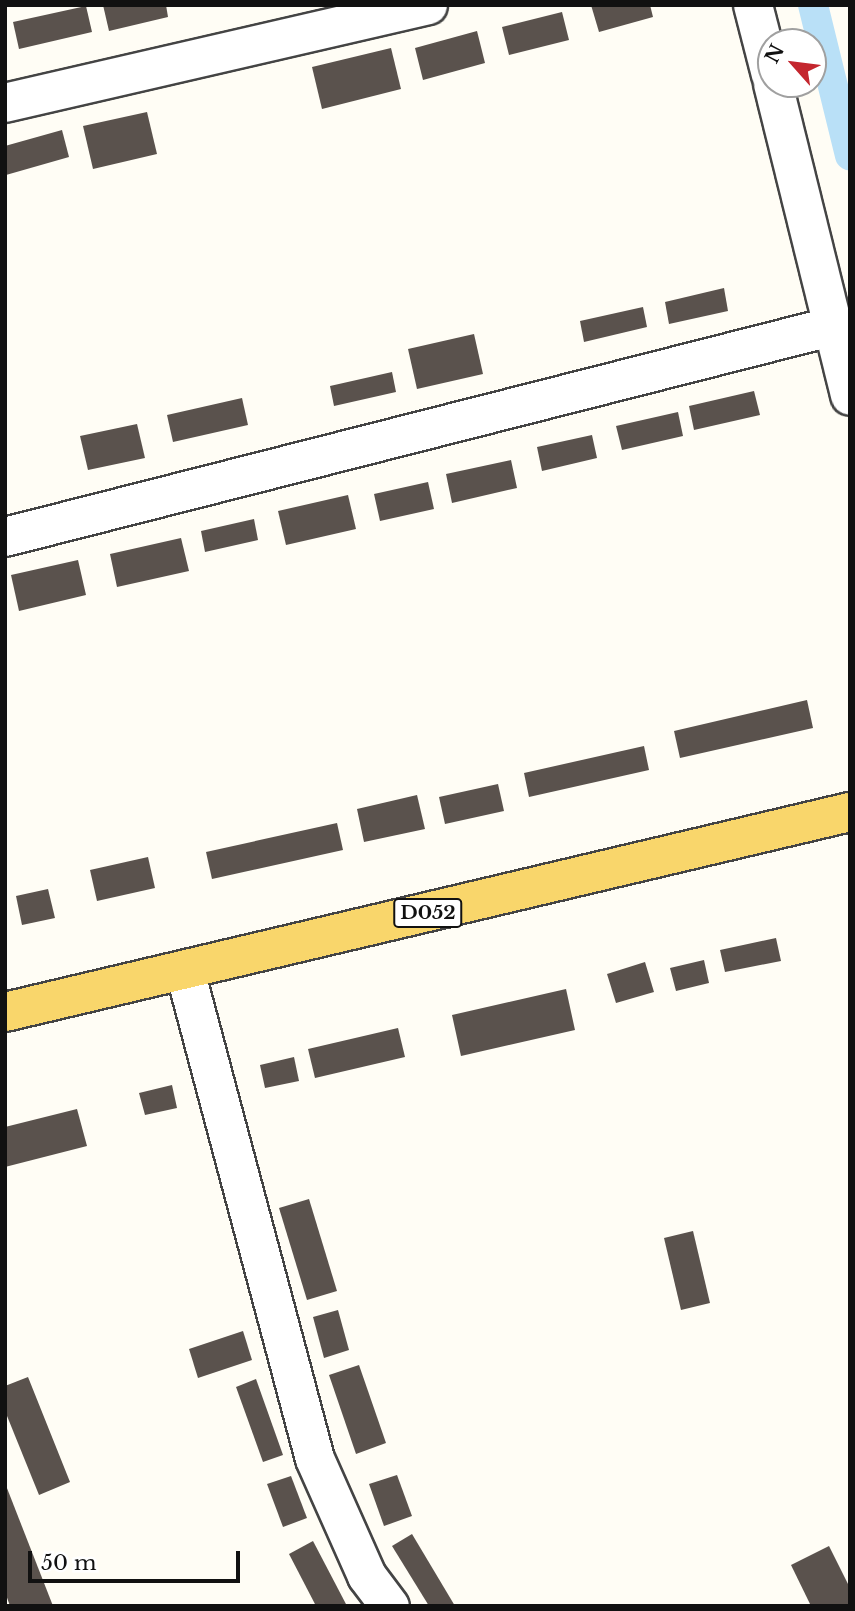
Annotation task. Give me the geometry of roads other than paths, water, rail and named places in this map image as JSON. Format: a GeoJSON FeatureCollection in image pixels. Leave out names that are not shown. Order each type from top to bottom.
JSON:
{"type":"FeatureCollection","features":[{"type":"Feature","properties":{"kind":"main road","name":"D052"},"geometry":{"type":"LineString","coordinates":[[5,1012],[850,812]]}},
{"type":"Feature","properties":{"kind":"street"},"geometry":{"type":"LineString","coordinates":[[5,103],[428,5]]}},
{"type":"Feature","properties":{"kind":"street"},"geometry":{"type":"LineString","coordinates":[[754,5],[760,28]]}},
{"type":"Feature","properties":{"kind":"street"},"geometry":{"type":"LineString","coordinates":[[777,98],[850,396]]}},
{"type":"Feature","properties":{"kind":"street"},"geometry":{"type":"LineString","coordinates":[[5,537],[834,326]]}},
{"type":"Feature","properties":{"kind":"street"},"geometry":{"type":"LineString","coordinates":[[185,971],[315,1459],[367,1576],[390,1606]]}},
{"type":"Feature","properties":{"kind":"waterway"},"geometry":{"type":"LineString","coordinates":[[813,5],[850,156]]}}]}
